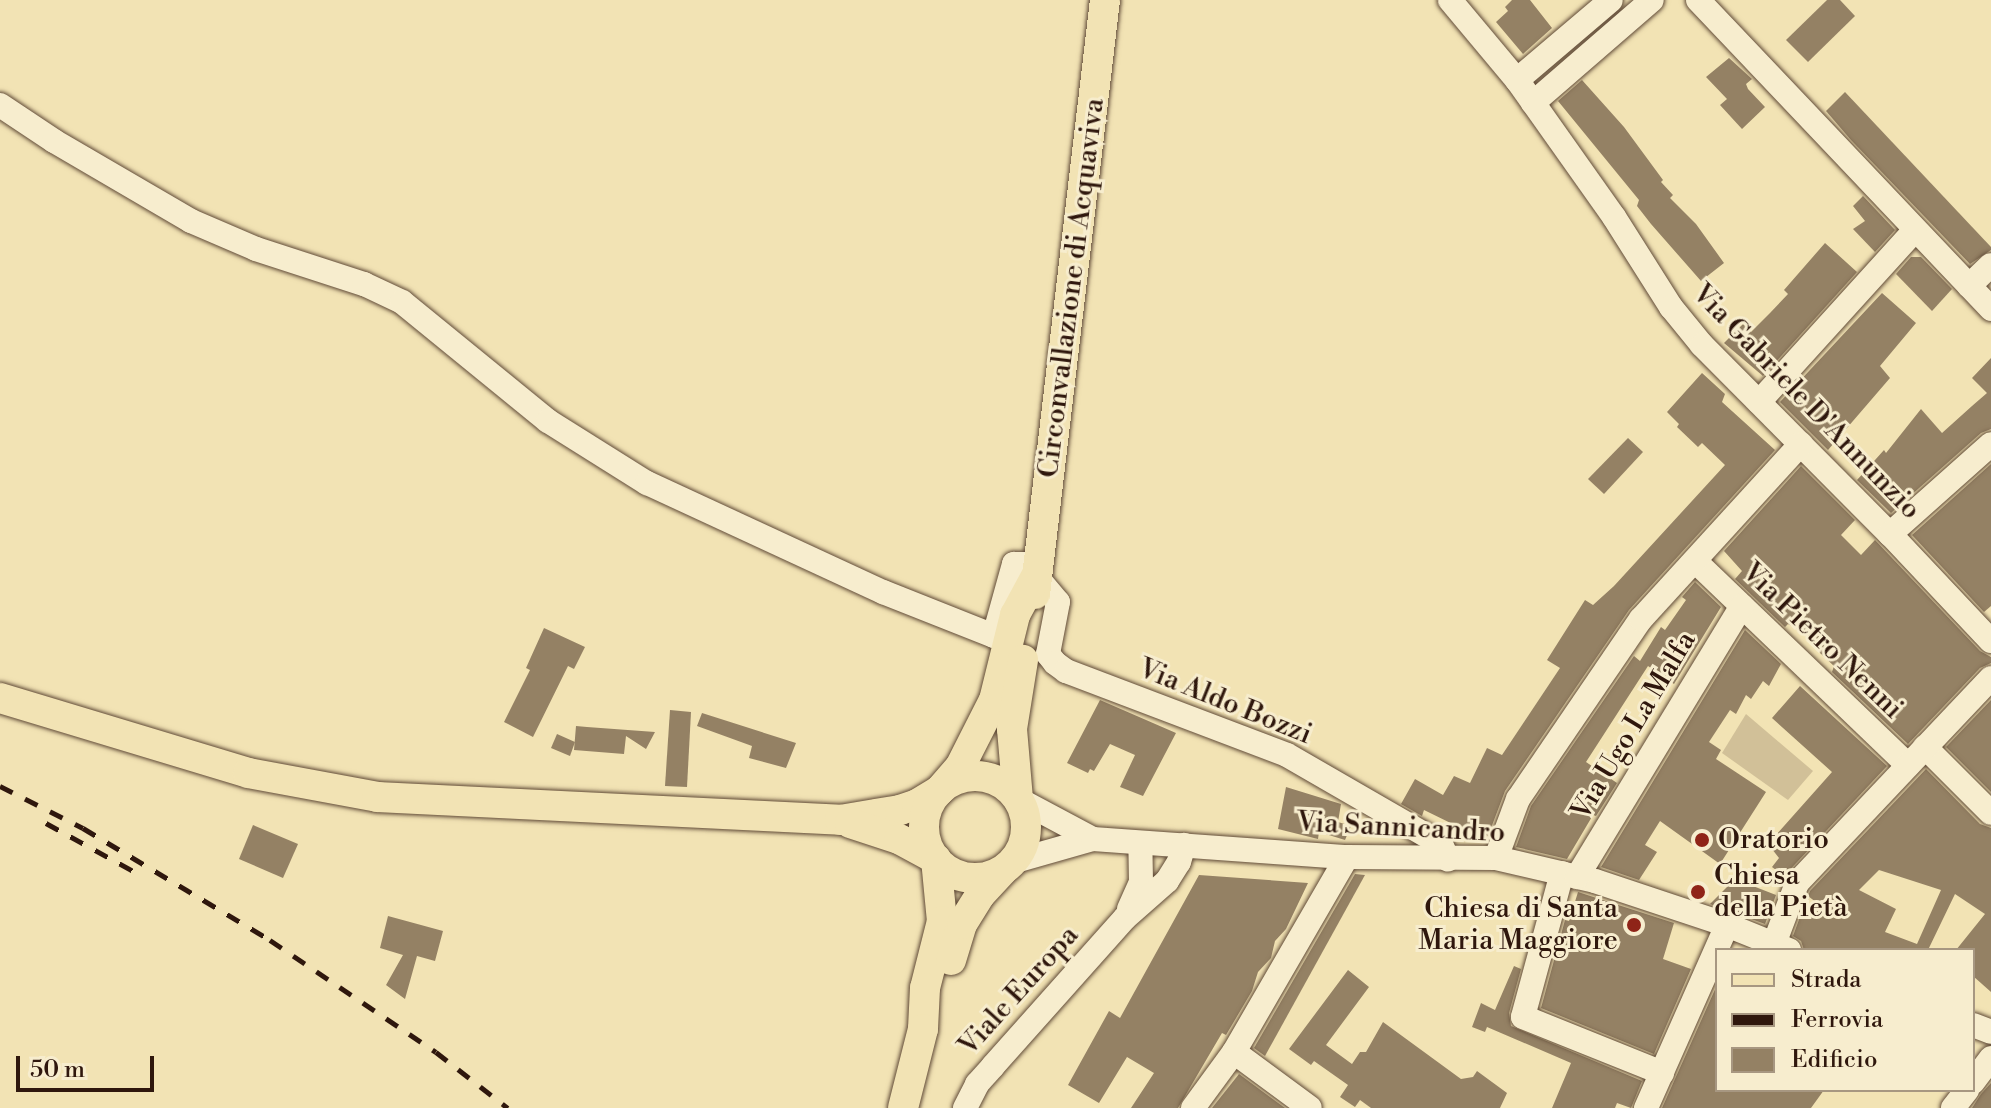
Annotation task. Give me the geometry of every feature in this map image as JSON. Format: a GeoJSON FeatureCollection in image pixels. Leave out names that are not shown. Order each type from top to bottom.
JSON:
{"type":"FeatureCollection","features":[{"type":"Feature","properties":{"kind":"main road","name":"Circonvallazione di Acquaviva"},"geometry":{"type":"LineString","coordinates":[[1018,799],[1012,729],[1018,682],[1033,618],[1105,0]]}},
{"type":"Feature","properties":{"kind":"main road"},"geometry":{"type":"LineString","coordinates":[[903,1108],[923,1029],[925,988],[942,921],[936,859],[928,847],[925,817],[939,791],[960,767],[977,740],[994,700],[1015,615],[1037,570]]}},
{"type":"Feature","properties":{"kind":"main road"},"geometry":{"type":"LineString","coordinates":[[0,698],[248,773],[377,797],[840,820],[900,810],[965,777],[980,776],[995,780],[1018,799],[1025,814],[1026,832],[1022,848],[980,895],[962,924],[941,995],[923,1029]]}},
{"type":"Feature","properties":{"kind":"main road"},"geometry":{"type":"LineString","coordinates":[[840,820],[899,839],[960,876],[988,876],[1007,866]]}},
{"type":"Feature","properties":{"kind":"street","name":"Via Gabriele D'Annunzio"},"geometry":{"type":"LineString","coordinates":[[1450,0],[1517,80],[1671,307],[1702,345],[1988,633]]}},
{"type":"Feature","properties":{"kind":"street"},"geometry":{"type":"LineString","coordinates":[[1517,80],[1611,0]]}},
{"type":"Feature","properties":{"kind":"street"},"geometry":{"type":"LineString","coordinates":[[1533,103],[1652,0]]}},
{"type":"Feature","properties":{"kind":"street"},"geometry":{"type":"LineString","coordinates":[[1698,0],[1991,309]]}},
{"type":"Feature","properties":{"kind":"street"},"geometry":{"type":"LineString","coordinates":[[0,105],[54,141],[191,221],[256,249],[364,284],[402,302],[548,421],[647,483],[869,586],[994,636],[1014,564],[1037,570]]}},
{"type":"Feature","properties":{"kind":"street"},"geometry":{"type":"LineString","coordinates":[[1759,402],[1915,230]]}},
{"type":"Feature","properties":{"kind":"street"},"geometry":{"type":"LineString","coordinates":[[1969,286],[1991,265]]}},
{"type":"Feature","properties":{"kind":"street"},"geometry":{"type":"LineString","coordinates":[[1496,858],[1518,799],[1641,619],[1801,444]]}},
{"type":"Feature","properties":{"kind":"street"},"geometry":{"type":"LineString","coordinates":[[1890,534],[1991,444]]}},
{"type":"Feature","properties":{"kind":"street","name":"Via Pietro Nenni"},"geometry":{"type":"LineString","coordinates":[[1695,561],[1742,606],[1917,756],[1991,813]]}},
{"type":"Feature","properties":{"kind":"street","name":"Via Aldo Bozzi"},"geometry":{"type":"LineString","coordinates":[[1037,570],[1058,602],[1048,654],[1055,663],[1287,755],[1441,844],[1448,860]]}},
{"type":"Feature","properties":{"kind":"street","name":"Via Ugo La Malfa"},"geometry":{"type":"LineString","coordinates":[[1662,1073],[1523,1017],[1570,875],[1742,606]]}},
{"type":"Feature","properties":{"kind":"street"},"geometry":{"type":"LineString","coordinates":[[1782,947],[1797,883],[1991,678]]}},
{"type":"Feature","properties":{"kind":"street"},"geometry":{"type":"LineString","coordinates":[[1018,799],[1093,839]]}},
{"type":"Feature","properties":{"kind":"street"},"geometry":{"type":"LineString","coordinates":[[1007,866],[1093,839]]}},
{"type":"Feature","properties":{"kind":"street","name":"Via Sannicandro"},"geometry":{"type":"LineString","coordinates":[[1093,839],[1347,857],[1496,858],[1570,875],[1727,925],[1782,947]]}},
{"type":"Feature","properties":{"kind":"street","name":"Viale Europa"},"geometry":{"type":"LineString","coordinates":[[1125,918],[1141,882],[1140,843]]}},
{"type":"Feature","properties":{"kind":"street","name":"Viale Europa"},"geometry":{"type":"LineString","coordinates":[[965,1108],[977,1084],[1125,918],[1167,881],[1184,845]]}},
{"type":"Feature","properties":{"kind":"street"},"geometry":{"type":"LineString","coordinates":[[1193,1108],[1234,1052],[1347,857]]}},
{"type":"Feature","properties":{"kind":"street"},"geometry":{"type":"LineString","coordinates":[[1717,948],[1727,925]]}},
{"type":"Feature","properties":{"kind":"street"},"geometry":{"type":"LineString","coordinates":[[1646,1108],[1715,952]]}},
{"type":"Feature","properties":{"kind":"street"},"geometry":{"type":"LineString","coordinates":[[1234,1052],[1310,1108]]}},
{"type":"Feature","properties":{"kind":"street"},"geometry":{"type":"LineString","coordinates":[[1975,1079],[1991,1058]]}},
{"type":"Feature","properties":{"kind":"street"},"geometry":{"type":"LineString","coordinates":[[1953,1108],[1965,1092]]}},
{"type":"Feature","properties":{"kind":"shaded area"},"geometry":{"type":"Polygon","coordinates":[[[1746,714],[1813,771],[1788,800],[1722,753],[1746,714]]]}},
{"type":"Feature","properties":{"kind":"building"},"geometry":{"type":"Polygon","coordinates":[[[1512,0],[1530,0],[1552,28],[1523,54],[1496,22],[1508,11],[1505,7],[1512,0]]]}},
{"type":"Feature","properties":{"kind":"building"},"geometry":{"type":"Polygon","coordinates":[[[1827,0],[1840,0],[1855,16],[1808,62],[1786,40],[1827,0]]]}},
{"type":"Feature","properties":{"kind":"building"},"geometry":{"type":"Polygon","coordinates":[[[1729,58],[1752,79],[1746,84],[1748,89],[1765,107],[1742,129],[1720,105],[1727,99],[1706,77],[1729,58]]]}},
{"type":"Feature","properties":{"kind":"building"},"geometry":{"type":"Polygon","coordinates":[[[1582,80],[1624,127],[1673,195],[1670,198],[1696,224],[1724,263],[1701,281],[1651,224],[1637,206],[1639,200],[1558,101],[1582,80]]]}},
{"type":"Feature","properties":{"kind":"building"},"geometry":{"type":"Polygon","coordinates":[[[1845,92],[1991,250],[1970,264],[1851,140],[1826,111],[1845,92]]]}},
{"type":"Feature","properties":{"kind":"building"},"geometry":{"type":"Polygon","coordinates":[[[1863,196],[1895,230],[1875,252],[1853,229],[1865,221],[1853,206],[1863,196]]]}},
{"type":"Feature","properties":{"kind":"building"},"geometry":{"type":"Polygon","coordinates":[[[1825,243],[1857,272],[1763,376],[1724,343],[1743,324],[1751,332],[1788,294],[1784,290],[1825,243]]]}},
{"type":"Feature","properties":{"kind":"building"},"geometry":{"type":"Polygon","coordinates":[[[1911,257],[1921,257],[1952,289],[1932,311],[1896,274],[1911,257]]]}},
{"type":"Feature","properties":{"kind":"building"},"geometry":{"type":"Polygon","coordinates":[[[1882,293],[1916,323],[1880,366],[1890,378],[1828,450],[1780,402],[1882,293]]]}},
{"type":"Feature","properties":{"kind":"building"},"geometry":{"type":"Polygon","coordinates":[[[1991,358],[1991,429],[1981,433],[1891,513],[1857,480],[1884,450],[1886,453],[1921,409],[1942,433],[1987,393],[1972,378],[1991,358]]]}},
{"type":"Feature","properties":{"kind":"building"},"geometry":{"type":"Polygon","coordinates":[[[1702,373],[1725,394],[1722,402],[1775,450],[1629,610],[1505,791],[1488,836],[1473,828],[1471,833],[1424,810],[1422,816],[1401,804],[1415,779],[1443,795],[1454,776],[1470,783],[1487,748],[1502,755],[1560,668],[1547,660],[1585,600],[1593,605],[1614,586],[1725,465],[1702,443],[1698,447],[1677,427],[1679,424],[1667,412],[1702,373]]]}},
{"type":"Feature","properties":{"kind":"building"},"geometry":{"type":"Polygon","coordinates":[[[1628,438],[1643,452],[1604,494],[1588,479],[1628,438]]]}},
{"type":"Feature","properties":{"kind":"building"},"geometry":{"type":"Polygon","coordinates":[[[1991,464],[1991,606],[1984,612],[1912,535],[1991,464]]]}},
{"type":"Feature","properties":{"kind":"building"},"geometry":{"type":"Polygon","coordinates":[[[1801,466],[1855,520],[1841,535],[1861,555],[1875,540],[1980,651],[1991,657],[1991,663],[1980,668],[1908,744],[1832,672],[1834,666],[1808,635],[1788,624],[1785,627],[1735,579],[1742,571],[1724,551],[1801,466]]]}},
{"type":"Feature","properties":{"kind":"building"},"geometry":{"type":"Polygon","coordinates":[[[1695,582],[1721,607],[1674,684],[1648,666],[1586,762],[1617,783],[1596,816],[1593,815],[1567,859],[1516,847],[1531,806],[1634,656],[1640,661],[1661,627],[1665,630],[1686,600],[1682,597],[1695,582]]]}},
{"type":"Feature","properties":{"kind":"building"},"geometry":{"type":"Polygon","coordinates":[[[544,628],[585,647],[574,669],[568,666],[533,737],[504,722],[530,670],[526,668],[544,628]]]}},
{"type":"Feature","properties":{"kind":"building"},"geometry":{"type":"Polygon","coordinates":[[[1745,630],[1781,664],[1769,686],[1763,681],[1751,699],[1746,695],[1736,714],[1730,710],[1709,742],[1721,750],[1716,759],[1766,792],[1720,864],[1660,821],[1645,845],[1657,852],[1639,880],[1601,867],[1745,630]]]}},
{"type":"Feature","properties":{"kind":"building"},"geometry":{"type":"Polygon","coordinates":[[[1800,686],[1887,766],[1784,876],[1772,867],[1779,858],[1768,844],[1832,772],[1772,718],[1800,686]]]}},
{"type":"Feature","properties":{"kind":"building"},"geometry":{"type":"Polygon","coordinates":[[[1100,700],[1176,733],[1143,796],[1120,787],[1135,755],[1110,744],[1094,771],[1090,769],[1088,773],[1067,763],[1100,700]]]}},
{"type":"Feature","properties":{"kind":"building"},"geometry":{"type":"Polygon","coordinates":[[[1991,700],[1991,792],[1946,747],[1991,700]]]}},
{"type":"Feature","properties":{"kind":"building"},"geometry":{"type":"Polygon","coordinates":[[[670,710],[691,712],[687,787],[665,786],[670,710]]]}},
{"type":"Feature","properties":{"kind":"building"},"geometry":{"type":"Polygon","coordinates":[[[702,713],[796,743],[786,768],[749,758],[752,746],[697,726],[702,713]]]}},
{"type":"Feature","properties":{"kind":"building"},"geometry":{"type":"Polygon","coordinates":[[[576,726],[655,732],[646,749],[626,736],[624,754],[574,750],[576,726]]]}},
{"type":"Feature","properties":{"kind":"building"},"geometry":{"type":"Polygon","coordinates":[[[557,734],[575,742],[570,756],[551,748],[557,734]]]}},
{"type":"Feature","properties":{"kind":"building"},"geometry":{"type":"Polygon","coordinates":[[[1926,769],[1980,824],[1991,828],[1991,992],[1975,978],[1975,948],[1958,948],[1985,914],[1955,894],[1929,948],[1803,948],[1801,941],[1793,936],[1804,906],[1838,919],[1808,896],[1926,769]],[[1879,870],[1859,890],[1896,909],[1885,932],[1917,944],[1941,890],[1879,870]]]}},
{"type":"Feature","properties":{"kind":"building"},"geometry":{"type":"Polygon","coordinates":[[[1286,787],[1341,804],[1338,822],[1351,826],[1345,840],[1319,832],[1318,839],[1278,829],[1286,787]]]}},
{"type":"Feature","properties":{"kind":"building"},"geometry":{"type":"Polygon","coordinates":[[[253,825],[298,844],[283,878],[239,859],[253,825]]]}},
{"type":"Feature","properties":{"kind":"building"},"geometry":{"type":"Polygon","coordinates":[[[1355,874],[1365,875],[1265,1056],[1254,1048],[1355,874]]]}},
{"type":"Feature","properties":{"kind":"building"},"geometry":{"type":"Polygon","coordinates":[[[1199,875],[1308,883],[1286,929],[1275,941],[1271,958],[1258,972],[1252,991],[1226,1035],[1222,1033],[1178,1108],[1131,1108],[1154,1073],[1127,1057],[1099,1103],[1068,1085],[1109,1011],[1120,1018],[1199,875]]]}},
{"type":"Feature","properties":{"kind":"building"},"geometry":{"type":"Polygon","coordinates":[[[1735,879],[1776,895],[1765,924],[1710,904],[1735,879]]]}},
{"type":"Feature","properties":{"kind":"building"},"geometry":{"type":"Polygon","coordinates":[[[1578,892],[1674,923],[1663,959],[1691,969],[1654,1054],[1541,1008],[1565,920],[1569,921],[1578,892]]]}},
{"type":"Feature","properties":{"kind":"building"},"geometry":{"type":"Polygon","coordinates":[[[388,916],[443,931],[435,961],[417,956],[405,999],[386,985],[403,955],[380,948],[388,916]]]}},
{"type":"Feature","properties":{"kind":"building"},"geometry":{"type":"Polygon","coordinates":[[[1514,966],[1521,969],[1509,1013],[1511,1026],[1642,1081],[1631,1108],[1617,1103],[1615,1108],[1552,1108],[1571,1063],[1487,1027],[1485,1032],[1472,1027],[1481,1003],[1495,1010],[1514,966]]]}},
{"type":"Feature","properties":{"kind":"building"},"geometry":{"type":"Polygon","coordinates":[[[1348,970],[1369,987],[1326,1045],[1352,1064],[1360,1052],[1366,1052],[1383,1022],[1461,1079],[1473,1077],[1477,1071],[1507,1093],[1500,1108],[1371,1108],[1360,1100],[1355,1107],[1340,1097],[1348,1085],[1314,1061],[1311,1065],[1289,1049],[1348,970]]]}},
{"type":"Feature","properties":{"kind":"building"},"geometry":{"type":"Polygon","coordinates":[[[1715,989],[1715,1092],[1823,1092],[1811,1108],[1662,1108],[1715,989]]]}},
{"type":"Feature","properties":{"kind":"building"},"geometry":{"type":"Polygon","coordinates":[[[1239,1074],[1285,1108],[1212,1108],[1239,1074]]]}},
{"type":"Feature","properties":{"kind":"building"},"geometry":{"type":"Polygon","coordinates":[[[1991,1083],[1991,1108],[1972,1108],[1981,1094],[1991,1083]]]}},
{"type":"Feature","properties":{"kind":"railway"},"geometry":{"type":"LineString","coordinates":[[0,786],[83,828],[270,940],[436,1052],[508,1108]]}},
{"type":"Feature","properties":{"kind":"railway"},"geometry":{"type":"LineString","coordinates":[[46,823],[137,873]]}},
{"type":"Feature","properties":{"kind":"place","name":"Oratorio"},"geometry":{"type":"Point","coordinates":[1702,840]}},
{"type":"Feature","properties":{"kind":"place","name":"Chiesa della Pietà"},"geometry":{"type":"Point","coordinates":[1698,892]}},
{"type":"Feature","properties":{"kind":"place","name":"Chiesa di Santa Maria Maggiore"},"geometry":{"type":"Point","coordinates":[1634,925]}}]}
